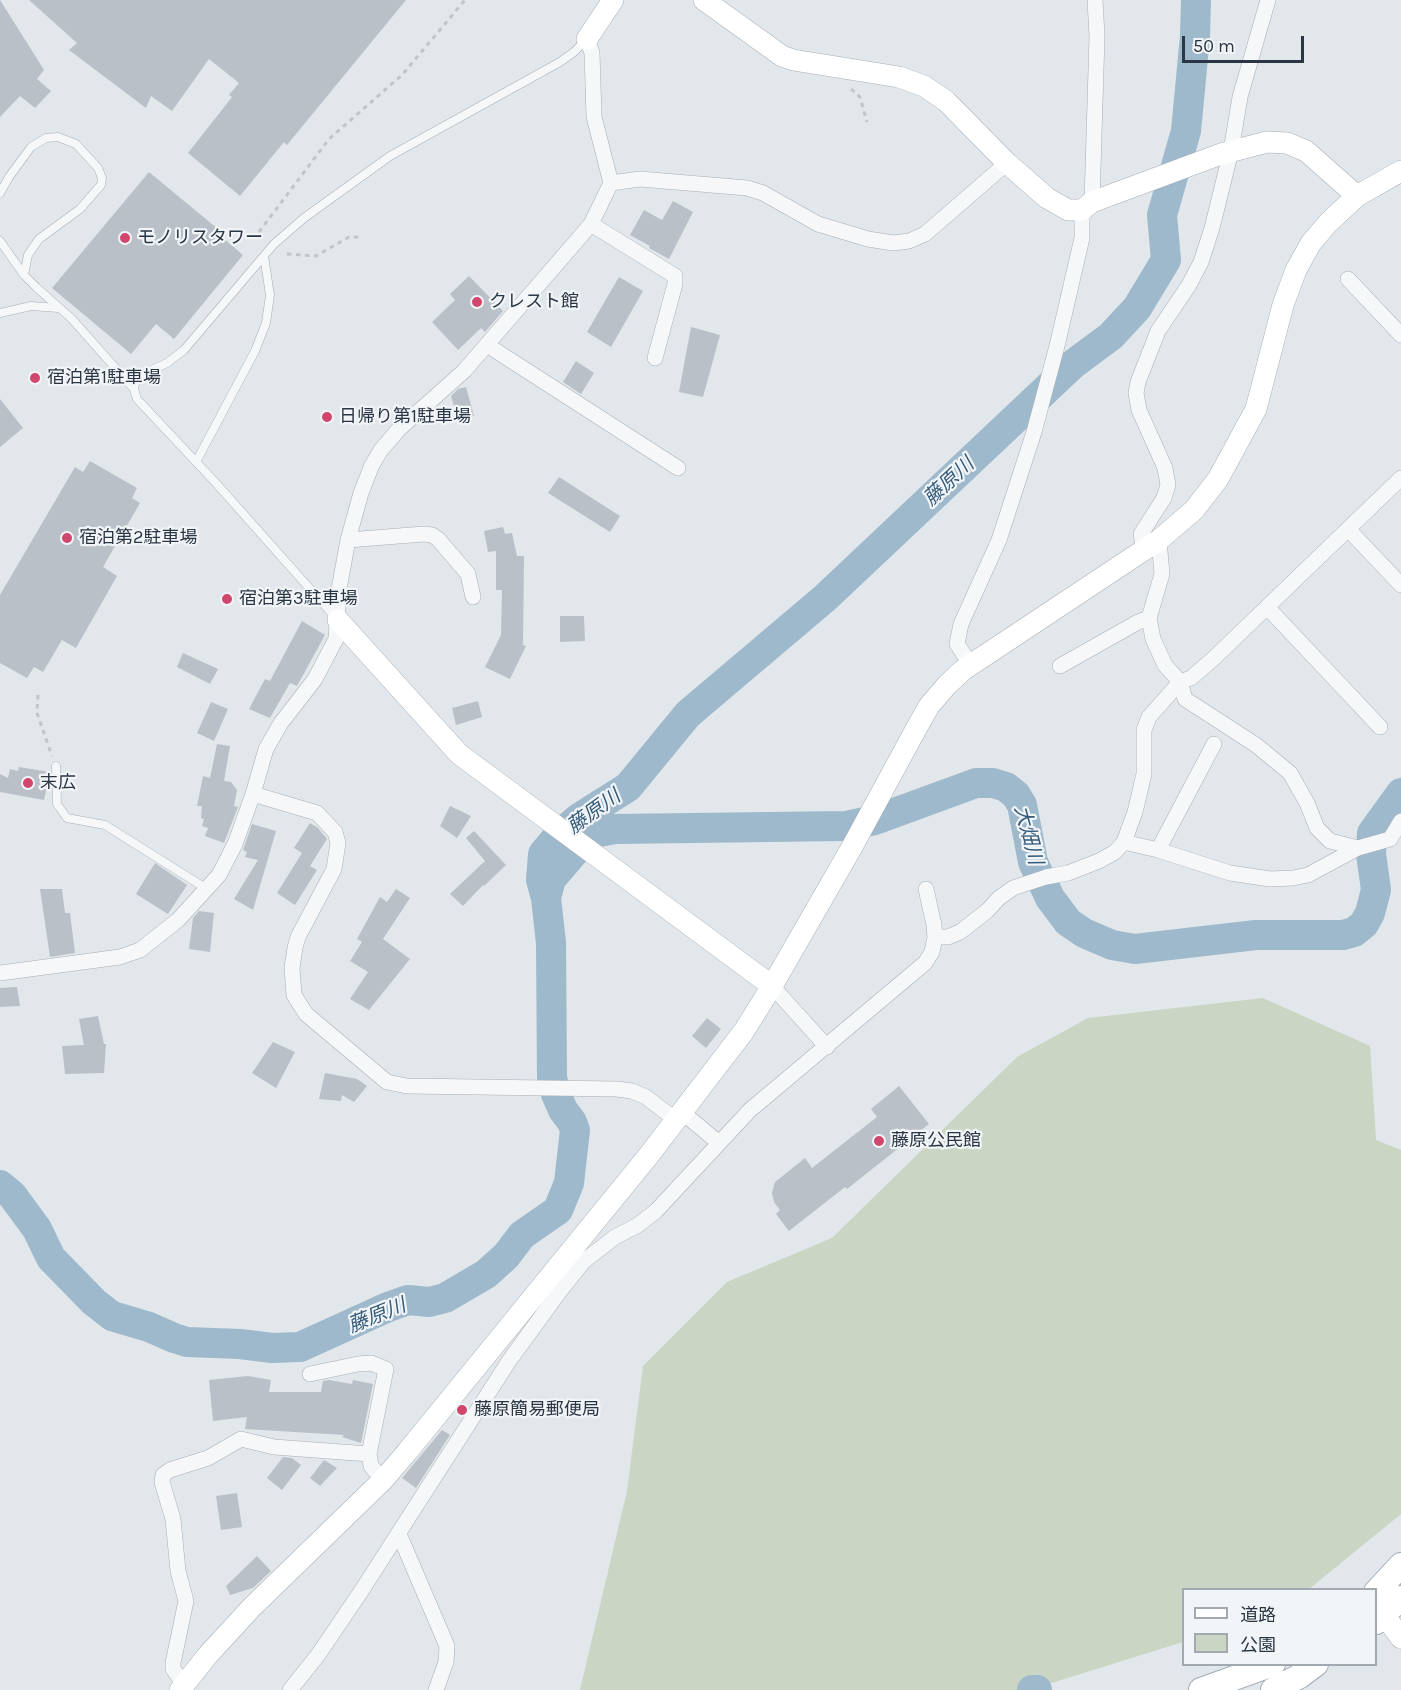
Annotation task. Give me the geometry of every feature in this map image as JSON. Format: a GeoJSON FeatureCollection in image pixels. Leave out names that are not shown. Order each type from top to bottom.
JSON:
{"type":"FeatureCollection","features":[{"type":"Feature","properties":{"kind":"main road"},"geometry":{"type":"LineString","coordinates":[[1377,1591],[1401,1565]]}},
{"type":"Feature","properties":{"kind":"main road"},"geometry":{"type":"LineString","coordinates":[[1378,1614],[1401,1598]]}},
{"type":"Feature","properties":{"kind":"main road"},"geometry":{"type":"LineString","coordinates":[[1201,1690],[1270,1666]]}},
{"type":"Feature","properties":{"kind":"main road"},"geometry":{"type":"LineString","coordinates":[[1273,1690],[1315,1666]]}},
{"type":"Feature","properties":{"kind":"street"},"geometry":{"type":"LineString","coordinates":[[0,973],[120,957],[140,950],[178,920],[219,875],[235,844],[266,749],[281,723],[315,679],[336,639],[339,589],[348,540],[365,480],[381,450],[487,345],[591,224],[611,183],[594,117],[592,53],[586,39],[613,0]]}},
{"type":"Feature","properties":{"kind":"street"},"geometry":{"type":"LineString","coordinates":[[704,0],[782,56],[793,60],[899,77],[924,86],[946,101],[1007,163],[1047,198],[1068,210],[1087,206],[1226,153],[1268,142],[1287,143],[1306,151],[1357,196]]}},
{"type":"Feature","properties":{"kind":"street"},"geometry":{"type":"LineString","coordinates":[[971,665],[957,644],[961,624],[999,540],[1034,432],[1082,238],[1087,206],[1097,36],[1095,0]]}},
{"type":"Feature","properties":{"kind":"street"},"geometry":{"type":"LineString","coordinates":[[1268,0],[1240,97],[1226,153],[1212,228],[1201,262],[1189,285],[1158,331],[1138,382],[1136,393],[1139,410],[1165,468],[1168,485],[1164,498],[1140,534],[1152,545],[1162,574],[1149,618],[1153,639],[1165,665],[1180,682],[1185,699],[1256,745],[1290,773],[1307,803],[1317,828],[1330,840],[1360,848]]}},
{"type":"Feature","properties":{"kind":"street"},"geometry":{"type":"LineString","coordinates":[[611,183],[640,179],[747,188],[763,193],[818,224],[868,239],[893,243],[909,241],[925,234],[1007,163]]}},
{"type":"Feature","properties":{"kind":"street"},"geometry":{"type":"LineString","coordinates":[[369,1454],[274,1447],[241,1439],[208,1458],[170,1470],[163,1475],[162,1482],[173,1519],[178,1572],[186,1601],[173,1663],[173,1669],[182,1687],[252,1607],[383,1480],[679,1116],[744,1032],[852,847],[929,706],[947,685],[971,665],[1152,545],[1194,510],[1218,479],[1256,409],[1283,305],[1296,270],[1311,243],[1328,223],[1357,196],[1401,171]]}},
{"type":"Feature","properties":{"kind":"street"},"geometry":{"type":"LineString","coordinates":[[591,224],[675,276],[675,284],[655,358]]}},
{"type":"Feature","properties":{"kind":"street"},"geometry":{"type":"LineString","coordinates":[[1348,279],[1401,335]]}},
{"type":"Feature","properties":{"kind":"street"},"geometry":{"type":"LineString","coordinates":[[487,345],[678,468]]}},
{"type":"Feature","properties":{"kind":"street"},"geometry":{"type":"LineString","coordinates":[[935,937],[948,937],[960,933],[1013,888],[1068,873],[1115,852],[1124,842],[1135,812],[1144,774],[1144,730],[1149,717],[1180,682],[1191,678],[1401,478]]}},
{"type":"Feature","properties":{"kind":"street"},"geometry":{"type":"LineString","coordinates":[[1348,529],[1401,585]]}},
{"type":"Feature","properties":{"kind":"street"},"geometry":{"type":"LineString","coordinates":[[348,540],[432,535],[468,574],[473,597]]}},
{"type":"Feature","properties":{"kind":"street"},"geometry":{"type":"LineString","coordinates":[[1267,607],[1380,727]]}},
{"type":"Feature","properties":{"kind":"street"},"geometry":{"type":"LineString","coordinates":[[1060,666],[1149,618]]}},
{"type":"Feature","properties":{"kind":"street"},"geometry":{"type":"LineString","coordinates":[[338,620],[459,754],[772,986],[827,1047]]}},
{"type":"Feature","properties":{"kind":"street"},"geometry":{"type":"LineString","coordinates":[[1158,850],[1214,744]]}},
{"type":"Feature","properties":{"kind":"street"},"geometry":{"type":"LineString","coordinates":[[253,794],[317,813],[335,832],[338,843],[334,868],[298,937],[295,948],[292,968],[294,995],[306,1014],[387,1082],[407,1086],[579,1087],[632,1091],[679,1116],[719,1143]]}},
{"type":"Feature","properties":{"kind":"street"},"geometry":{"type":"LineString","coordinates":[[1124,842],[1158,850],[1230,873],[1270,879],[1293,878],[1308,875],[1360,848],[1390,839],[1401,821]]}},
{"type":"Feature","properties":{"kind":"street"},"geometry":{"type":"LineString","coordinates":[[290,1690],[318,1655],[399,1534],[509,1361],[584,1261],[656,1211],[750,1110],[925,963],[932,952],[935,937],[926,889]]}},
{"type":"Feature","properties":{"kind":"street"},"geometry":{"type":"LineString","coordinates":[[310,1374],[371,1363],[386,1369],[369,1454],[371,1466],[383,1480]]}},
{"type":"Feature","properties":{"kind":"street"},"geometry":{"type":"LineString","coordinates":[[399,1534],[447,1646],[446,1662],[436,1690]]}},
{"type":"Feature","properties":{"kind":"street"},"geometry":{"type":"LineString","coordinates":[[1378,1614],[1401,1638]]}},
{"type":"Feature","properties":{"kind":"lane"},"geometry":{"type":"LineString","coordinates":[[134,389],[136,380],[167,363],[184,350],[286,232],[390,156],[560,62],[586,39]]}},
{"type":"Feature","properties":{"kind":"lane"},"geometry":{"type":"LineString","coordinates":[[0,193],[31,147],[46,138],[58,137],[76,144],[98,168],[102,178],[101,185],[80,209],[39,239],[28,255],[24,275]]}},
{"type":"Feature","properties":{"kind":"lane"},"geometry":{"type":"LineString","coordinates":[[0,241],[24,275],[72,319],[134,389],[137,399],[338,620]]}},
{"type":"Feature","properties":{"kind":"lane"},"geometry":{"type":"LineString","coordinates":[[196,462],[255,351],[266,323],[270,295],[264,256]]}},
{"type":"Feature","properties":{"kind":"lane"},"geometry":{"type":"LineString","coordinates":[[0,313],[31,306],[58,308]]}},
{"type":"Feature","properties":{"kind":"lane"},"geometry":{"type":"LineString","coordinates":[[56,766],[57,804],[67,818],[105,825],[207,889]]}},
{"type":"Feature","properties":{"kind":"path"},"geometry":{"type":"LineString","coordinates":[[259,232],[329,139],[402,75],[465,0]]}},
{"type":"Feature","properties":{"kind":"path"},"geometry":{"type":"LineString","coordinates":[[844,82],[860,97],[867,122]]}},
{"type":"Feature","properties":{"kind":"path"},"geometry":{"type":"LineString","coordinates":[[287,254],[316,255],[349,237],[362,237]]}},
{"type":"Feature","properties":{"kind":"path"},"geometry":{"type":"LineString","coordinates":[[38,695],[38,713],[56,766]]}},
{"type":"Feature","properties":{"kind":"green space"},"geometry":{"type":"Polygon","coordinates":[[[1263,998],[1370,1046],[1376,1140],[1401,1150],[1401,1514],[1310,1588],[1182,1588],[1182,1642],[1029,1690],[580,1690],[627,1491],[643,1366],[727,1282],[832,1238],[1017,1057],[1088,1018],[1263,998]]]}},
{"type":"Feature","properties":{"kind":"building"},"geometry":{"type":"Polygon","coordinates":[[[0,0],[44,70],[37,79],[51,91],[35,108],[20,96],[0,117],[0,0]]]}},
{"type":"Feature","properties":{"kind":"building"},"geometry":{"type":"Polygon","coordinates":[[[29,0],[406,0],[287,145],[284,142],[240,196],[188,153],[232,97],[229,95],[239,83],[209,59],[172,111],[151,96],[146,108],[69,50],[77,43],[29,0]]]}},
{"type":"Feature","properties":{"kind":"building","name":"モノリスタワー"},"geometry":{"type":"Polygon","coordinates":[[[149,172],[224,234],[222,237],[243,255],[174,339],[156,324],[131,354],[52,288],[149,172]]]}},
{"type":"Feature","properties":{"kind":"building"},"geometry":{"type":"Polygon","coordinates":[[[673,201],[693,212],[669,259],[630,235],[644,210],[662,220],[673,201]]]}},
{"type":"Feature","properties":{"kind":"building"},"geometry":{"type":"Polygon","coordinates":[[[469,276],[503,311],[485,332],[481,328],[458,350],[432,322],[455,300],[450,294],[469,276]]]}},
{"type":"Feature","properties":{"kind":"building"},"geometry":{"type":"Polygon","coordinates":[[[619,277],[643,291],[611,347],[587,332],[619,277]]]}},
{"type":"Feature","properties":{"kind":"building"},"geometry":{"type":"Polygon","coordinates":[[[691,327],[720,335],[703,397],[679,392],[691,327]]]}},
{"type":"Feature","properties":{"kind":"building"},"geometry":{"type":"Polygon","coordinates":[[[576,361],[594,373],[581,394],[563,382],[576,361]]]}},
{"type":"Feature","properties":{"kind":"building"},"geometry":{"type":"Polygon","coordinates":[[[466,387],[474,416],[458,420],[451,396],[458,389],[466,387]]]}},
{"type":"Feature","properties":{"kind":"building"},"geometry":{"type":"Polygon","coordinates":[[[0,399],[23,428],[0,447],[0,399]]]}},
{"type":"Feature","properties":{"kind":"building"},"geometry":{"type":"Polygon","coordinates":[[[90,461],[137,488],[132,498],[140,503],[103,567],[117,576],[76,648],[62,640],[43,672],[34,667],[27,678],[0,663],[0,595],[75,467],[83,472],[90,461]]]}},
{"type":"Feature","properties":{"kind":"building"},"geometry":{"type":"Polygon","coordinates":[[[559,477],[620,516],[610,532],[548,493],[559,477]]]}},
{"type":"Feature","properties":{"kind":"building"},"geometry":{"type":"Polygon","coordinates":[[[503,527],[505,534],[512,533],[517,556],[524,556],[523,645],[526,646],[510,679],[485,667],[501,635],[502,590],[496,590],[496,551],[488,552],[484,531],[503,527]]]}},
{"type":"Feature","properties":{"kind":"building"},"geometry":{"type":"Polygon","coordinates":[[[560,616],[584,616],[585,641],[560,642],[560,616]]]}},
{"type":"Feature","properties":{"kind":"building"},"geometry":{"type":"Polygon","coordinates":[[[302,621],[325,635],[297,686],[290,683],[270,718],[249,709],[265,679],[270,681],[302,621]]]}},
{"type":"Feature","properties":{"kind":"building"},"geometry":{"type":"Polygon","coordinates":[[[183,653],[218,669],[210,684],[177,667],[183,653]]]}},
{"type":"Feature","properties":{"kind":"building"},"geometry":{"type":"Polygon","coordinates":[[[478,701],[482,717],[456,725],[452,708],[478,701]]]}},
{"type":"Feature","properties":{"kind":"building"},"geometry":{"type":"Polygon","coordinates":[[[211,702],[228,709],[214,741],[197,733],[211,702]]]}},
{"type":"Feature","properties":{"kind":"building"},"geometry":{"type":"Polygon","coordinates":[[[217,744],[230,746],[224,781],[231,782],[237,790],[234,806],[238,807],[224,843],[205,836],[208,828],[202,826],[204,819],[201,818],[202,806],[197,806],[203,776],[210,778],[217,744]]]}},
{"type":"Feature","properties":{"kind":"building"},"geometry":{"type":"Polygon","coordinates":[[[19,767],[50,772],[44,800],[0,792],[0,774],[8,778],[10,769],[18,771],[19,767]]]}},
{"type":"Feature","properties":{"kind":"building"},"geometry":{"type":"Polygon","coordinates":[[[450,806],[471,816],[457,838],[440,826],[450,806]]]}},
{"type":"Feature","properties":{"kind":"building"},"geometry":{"type":"Polygon","coordinates":[[[310,823],[318,828],[327,839],[310,866],[317,870],[295,905],[277,893],[302,853],[294,848],[310,823]]]}},
{"type":"Feature","properties":{"kind":"building"},"geometry":{"type":"Polygon","coordinates":[[[252,824],[276,831],[253,910],[234,899],[258,860],[245,857],[247,852],[243,850],[252,824]]]}},
{"type":"Feature","properties":{"kind":"building"},"geometry":{"type":"Polygon","coordinates":[[[474,831],[506,865],[463,906],[450,894],[485,861],[466,838],[474,831]]]}},
{"type":"Feature","properties":{"kind":"building"},"geometry":{"type":"Polygon","coordinates":[[[155,863],[187,885],[168,914],[136,894],[155,863]]]}},
{"type":"Feature","properties":{"kind":"building"},"geometry":{"type":"Polygon","coordinates":[[[40,889],[62,889],[65,913],[70,913],[75,953],[50,957],[40,889]]]}},
{"type":"Feature","properties":{"kind":"building"},"geometry":{"type":"Polygon","coordinates":[[[396,889],[410,898],[383,939],[410,959],[369,1010],[350,999],[368,972],[350,961],[362,942],[357,939],[380,897],[387,902],[396,889]]]}},
{"type":"Feature","properties":{"kind":"building"},"geometry":{"type":"Polygon","coordinates":[[[199,911],[214,913],[210,952],[189,949],[193,918],[199,911]]]}},
{"type":"Feature","properties":{"kind":"building"},"geometry":{"type":"Polygon","coordinates":[[[17,987],[20,1006],[0,1007],[0,988],[17,987]]]}},
{"type":"Feature","properties":{"kind":"building"},"geometry":{"type":"Polygon","coordinates":[[[98,1016],[104,1044],[106,1044],[104,1073],[65,1074],[62,1046],[84,1045],[79,1019],[98,1016]]]}},
{"type":"Feature","properties":{"kind":"building"},"geometry":{"type":"Polygon","coordinates":[[[707,1018],[721,1029],[706,1048],[692,1036],[707,1018]]]}},
{"type":"Feature","properties":{"kind":"building"},"geometry":{"type":"Polygon","coordinates":[[[273,1042],[295,1052],[276,1088],[252,1073],[273,1042]]]}},
{"type":"Feature","properties":{"kind":"building"},"geometry":{"type":"Polygon","coordinates":[[[325,1073],[357,1079],[367,1086],[354,1102],[342,1095],[341,1101],[319,1099],[325,1073]]]}},
{"type":"Feature","properties":{"kind":"building"},"geometry":{"type":"Polygon","coordinates":[[[899,1086],[929,1124],[847,1189],[845,1187],[789,1231],[776,1214],[780,1210],[774,1202],[772,1193],[775,1182],[805,1158],[812,1168],[877,1117],[871,1109],[899,1086]]]}},
{"type":"Feature","properties":{"kind":"building"},"geometry":{"type":"Polygon","coordinates":[[[248,1376],[271,1380],[269,1392],[321,1392],[323,1381],[329,1380],[352,1384],[353,1380],[373,1384],[361,1443],[342,1437],[344,1435],[245,1429],[247,1417],[213,1421],[209,1380],[248,1376]]]}},
{"type":"Feature","properties":{"kind":"building"},"geometry":{"type":"Polygon","coordinates":[[[442,1430],[450,1435],[416,1488],[402,1478],[442,1430]]]}},
{"type":"Feature","properties":{"kind":"building"},"geometry":{"type":"Polygon","coordinates":[[[283,1457],[292,1458],[301,1465],[282,1490],[267,1478],[283,1457]]]}},
{"type":"Feature","properties":{"kind":"building"},"geometry":{"type":"Polygon","coordinates":[[[324,1460],[337,1468],[320,1486],[310,1478],[324,1460]]]}},
{"type":"Feature","properties":{"kind":"building"},"geometry":{"type":"Polygon","coordinates":[[[237,1493],[242,1527],[221,1530],[216,1496],[237,1493]]]}},
{"type":"Feature","properties":{"kind":"building"},"geometry":{"type":"Polygon","coordinates":[[[257,1556],[271,1571],[253,1588],[230,1595],[226,1586],[257,1556]]]}},
{"type":"Feature","properties":{"kind":"waterway","name":"藤原川"},"geometry":{"type":"LineString","coordinates":[[0,1185],[12,1195],[37,1229],[51,1258],[94,1302],[112,1316],[187,1342],[272,1348],[300,1347],[408,1300],[429,1302],[445,1298],[486,1274],[506,1256],[522,1235],[558,1210],[569,1183],[575,1130],[563,1110],[552,1078],[551,943],[546,898],[541,880],[543,854],[559,835],[579,818],[628,787],[688,714],[825,598],[1072,365],[1111,336],[1137,308],[1166,260],[1162,215],[1186,131],[1196,0]]}},
{"type":"Feature","properties":{"kind":"waterway","name":"大畑川"},"geometry":{"type":"LineString","coordinates":[[546,898],[551,879],[577,849],[583,835],[615,829],[846,826],[875,820],[976,783],[993,783],[1006,787],[1016,795],[1022,805],[1033,862],[1050,898],[1068,922],[1084,933],[1112,945],[1135,949],[1256,935],[1343,935],[1354,932],[1364,924],[1370,913],[1376,890],[1371,854],[1372,833],[1401,793]]}},
{"type":"Feature","properties":{"kind":"waterway"},"geometry":{"type":"LineString","coordinates":[[1032,1690],[1037,1690]]}},
{"type":"Feature","properties":{"kind":"place","name":"モノリスタワー"},"geometry":{"type":"Point","coordinates":[125,238]}},
{"type":"Feature","properties":{"kind":"place","name":"クレスト館"},"geometry":{"type":"Point","coordinates":[477,302]}},
{"type":"Feature","properties":{"kind":"place","name":"宿泊第1駐車場"},"geometry":{"type":"Point","coordinates":[35,378]}},
{"type":"Feature","properties":{"kind":"place","name":"日帰り第1駐車場"},"geometry":{"type":"Point","coordinates":[327,417]}},
{"type":"Feature","properties":{"kind":"place","name":"宿泊第2駐車場"},"geometry":{"type":"Point","coordinates":[67,538]}},
{"type":"Feature","properties":{"kind":"place","name":"宿泊第3駐車場"},"geometry":{"type":"Point","coordinates":[227,599]}},
{"type":"Feature","properties":{"kind":"place","name":"末広"},"geometry":{"type":"Point","coordinates":[28,783]}},
{"type":"Feature","properties":{"kind":"place","name":"藤原公民館"},"geometry":{"type":"Point","coordinates":[879,1141]}},
{"type":"Feature","properties":{"kind":"place","name":"藤原簡易郵便局"},"geometry":{"type":"Point","coordinates":[462,1410]}}]}
